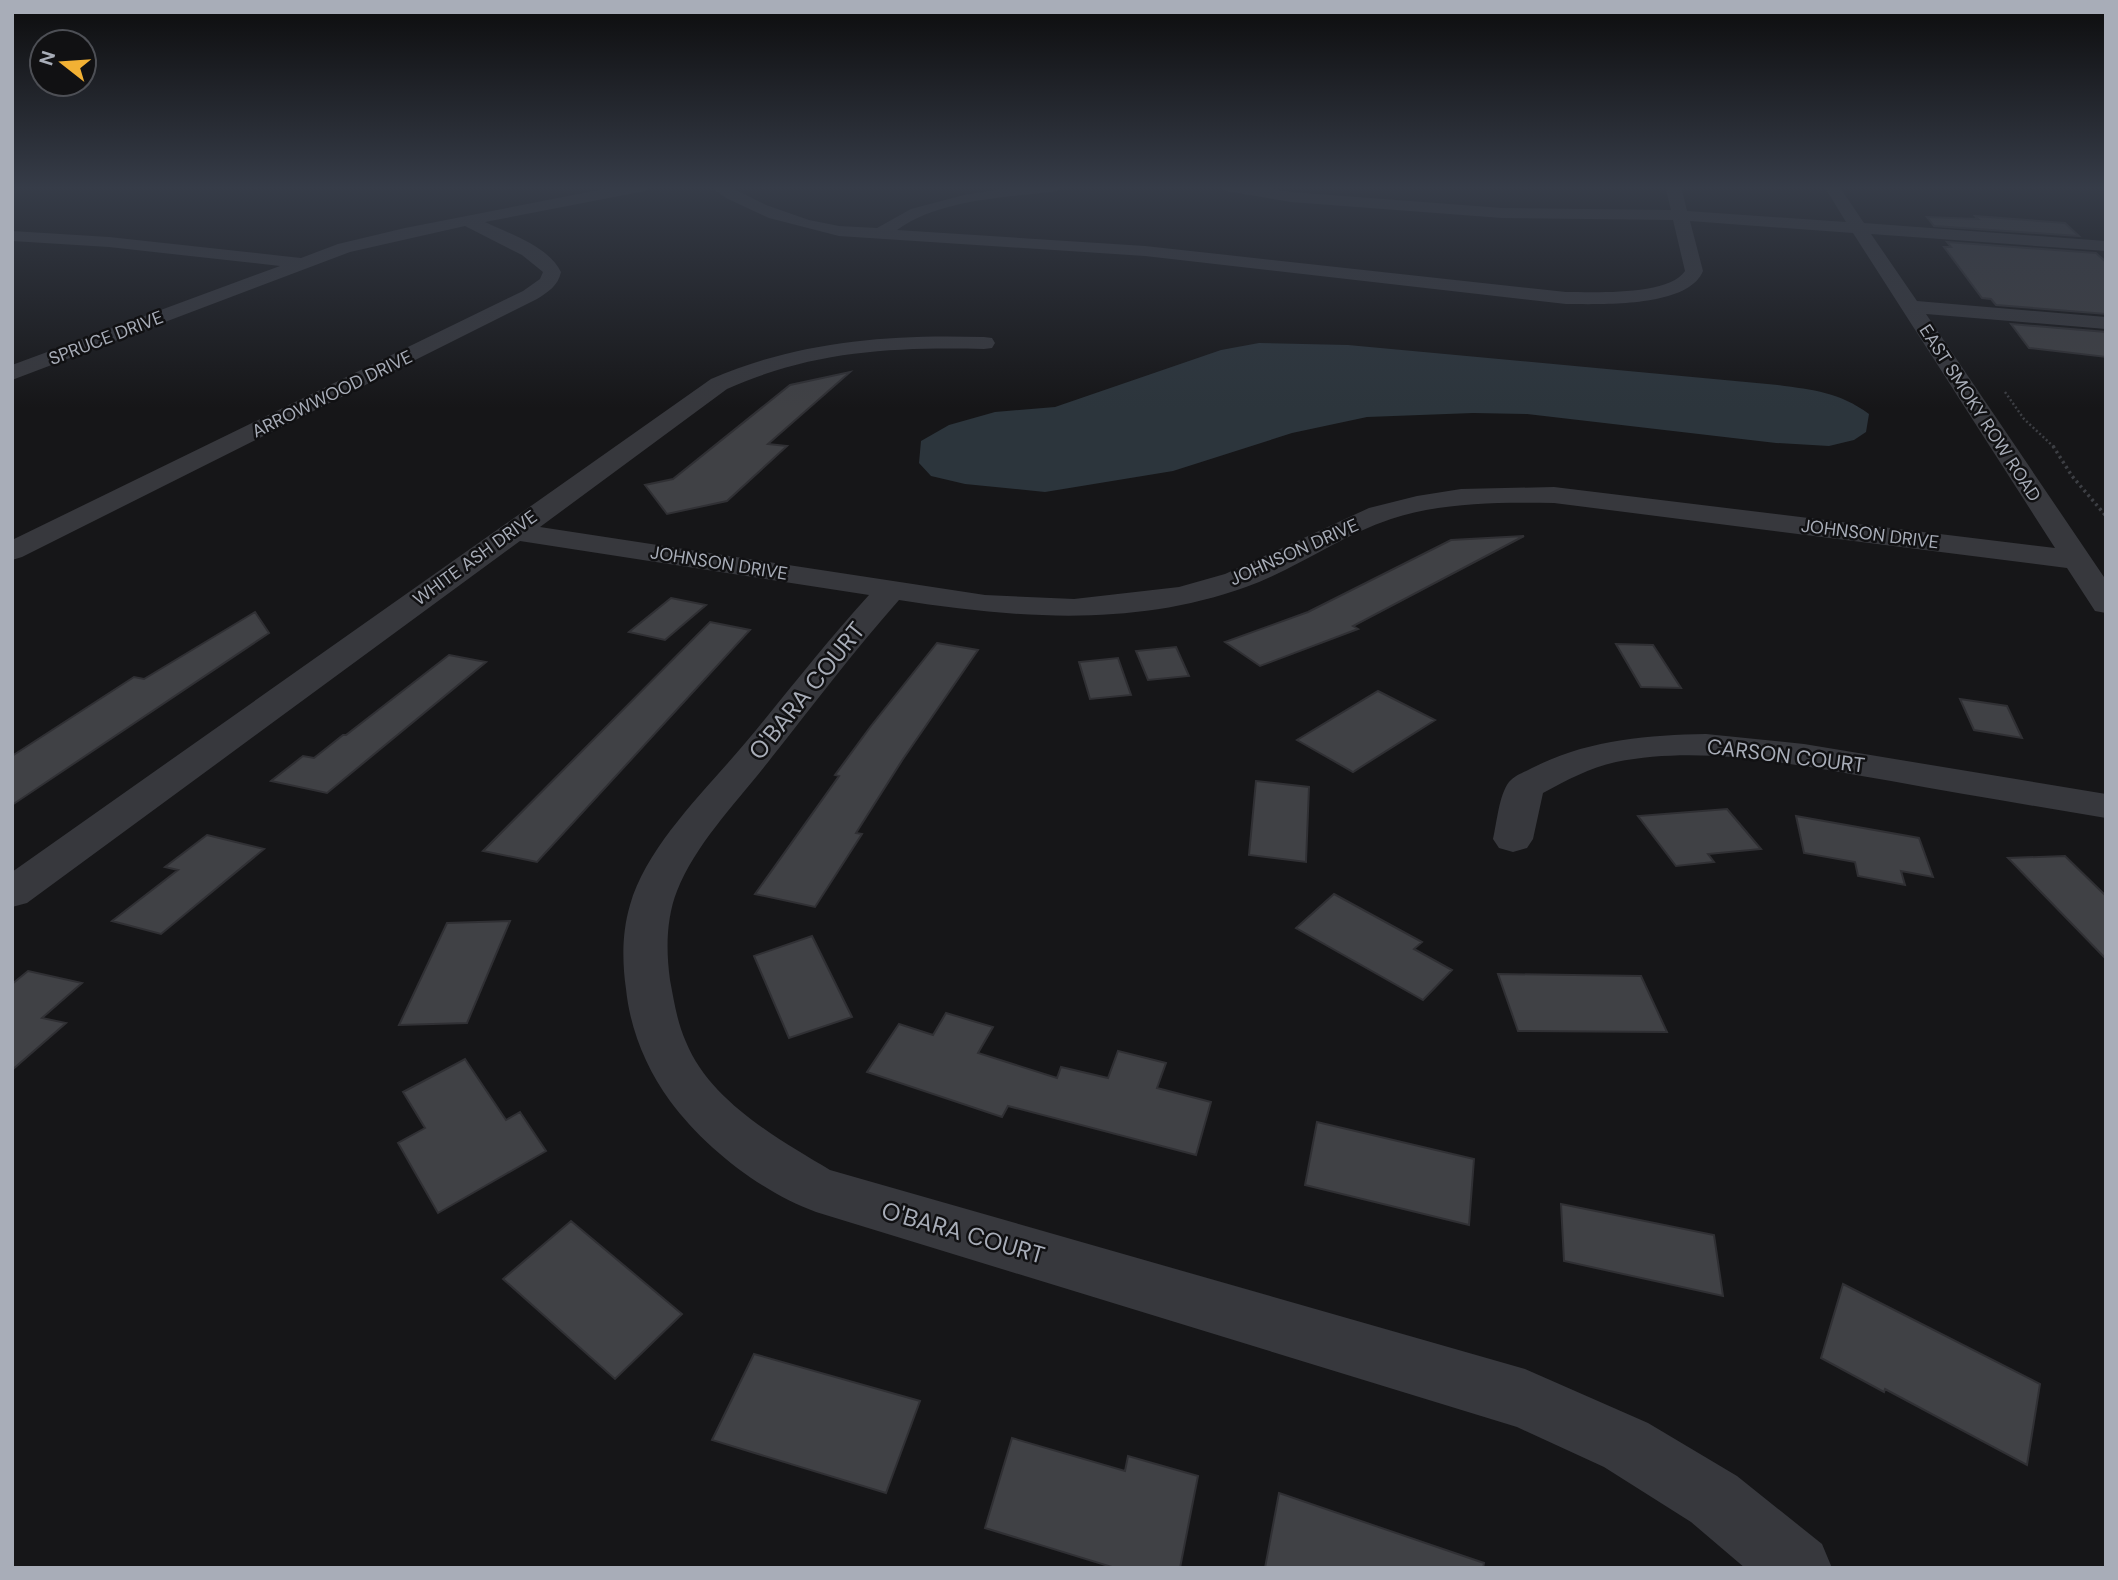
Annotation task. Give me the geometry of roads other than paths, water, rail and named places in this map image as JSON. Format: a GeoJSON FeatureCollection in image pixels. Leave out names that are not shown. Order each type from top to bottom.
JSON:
{"type":"FeatureCollection","features":[{"type":"Feature","properties":{"kind":"street"},"geometry":{"type":"LineString","coordinates":[[275,260],[305,263]]}},
{"type":"Feature","properties":{"kind":"street","name":"SPRUCE DRIVE"},"geometry":{"type":"LineString","coordinates":[[12,373],[315,260]]}},
{"type":"Feature","properties":{"kind":"street","name":"ARROWWOOD DRIVE"},"geometry":{"type":"LineString","coordinates":[[12,551],[530,295],[550,279],[550,267],[541,260]]}},
{"type":"Feature","properties":{"kind":"street"},"geometry":{"type":"LineString","coordinates":[[1222,260],[1514,293],[1612,298],[1656,293],[1681,285],[1691,278],[1694,271],[1691,260]]}},
{"type":"Feature","properties":{"kind":"street","name":"EAST SMOKY ROW ROAD"},"geometry":{"type":"LineString","coordinates":[[1879,260],[2106,604]]}},
{"type":"Feature","properties":{"kind":"street"},"geometry":{"type":"LineString","coordinates":[[1911,307],[2106,323]]}},
{"type":"Feature","properties":{"kind":"street","name":"WHITE ASH DRIVE"},"geometry":{"type":"LineString","coordinates":[[12,893],[704,394],[743,372],[814,352],[896,341],[984,343]]}},
{"type":"Feature","properties":{"kind":"street","name":"JOHNSON DRIVE"},"geometry":{"type":"LineString","coordinates":[[513,531],[891,590],[1025,608],[1119,605],[1181,596],[1236,579],[1379,514],[1461,497],[1509,494],[1568,497],[2077,560]]}},
{"type":"Feature","properties":{"kind":"street","name":"O'BARA COURT"},"geometry":{"type":"LineString","coordinates":[[891,590],[696,829],[659,884],[644,939],[647,992],[655,1031],[683,1084],[721,1126],[761,1157],[816,1189],[1525,1399],[1626,1445],[1714,1499],[1798,1568]]}},
{"type":"Feature","properties":{"kind":"street","name":"CARSON COURT"},"geometry":{"type":"LineString","coordinates":[[1513,839],[1525,787],[1549,771],[1597,754],[1681,744],[1794,754],[2106,806]]}}]}
